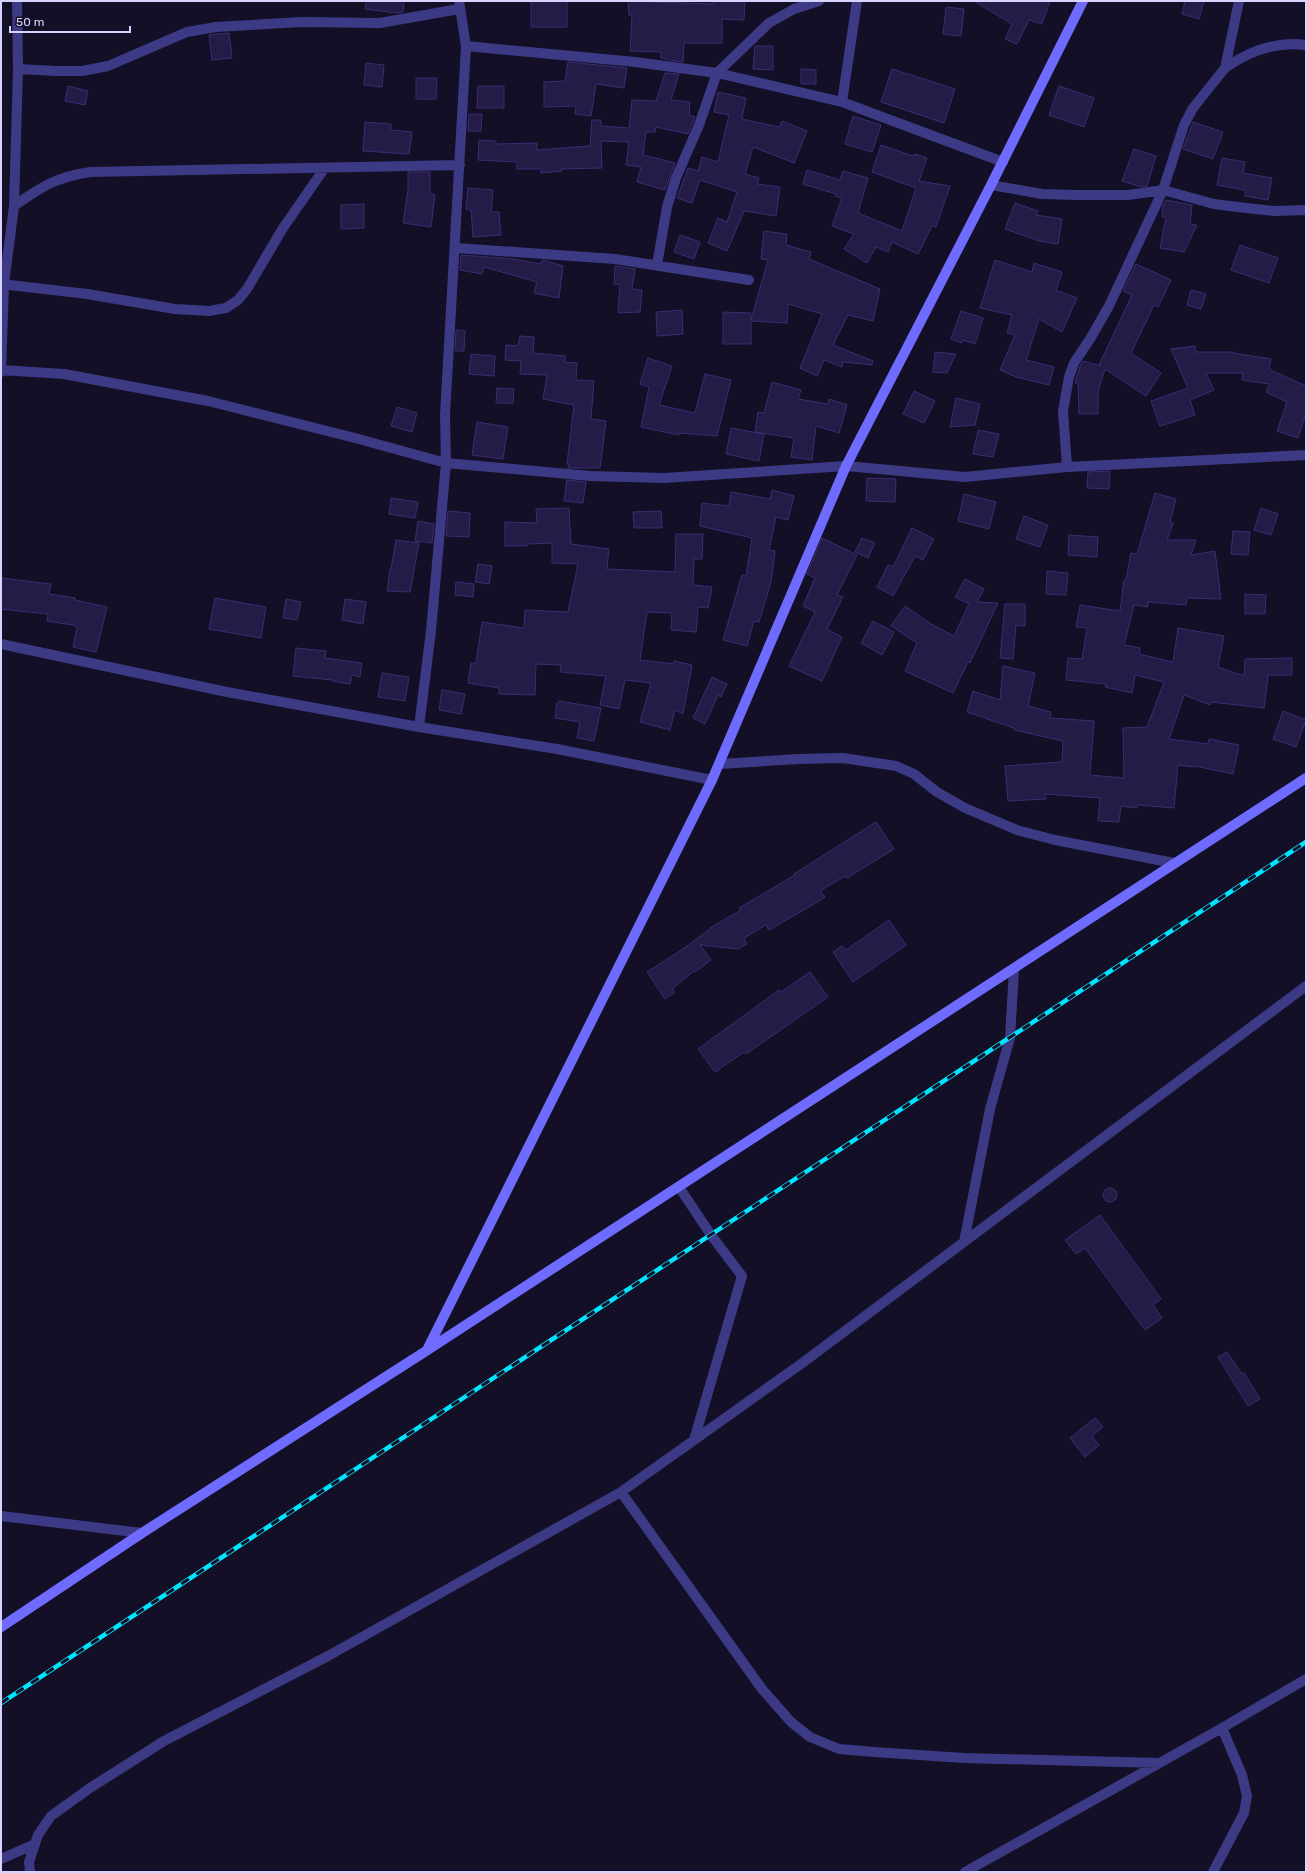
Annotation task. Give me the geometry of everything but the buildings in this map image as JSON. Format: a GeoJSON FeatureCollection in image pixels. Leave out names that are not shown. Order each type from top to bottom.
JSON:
{"type":"FeatureCollection","features":[{"type":"Feature","properties":{"kind":"street"},"geometry":{"type":"LineString","coordinates":[[17,1],[18,69],[14,206],[3,284],[1,371],[64,374],[208,401],[446,462],[590,476],[664,478],[846,466],[965,477],[988,476],[1067,467],[1306,455]]}},
{"type":"Feature","properties":{"kind":"street"},"geometry":{"type":"LineString","coordinates":[[657,265],[667,207],[676,178],[699,125],[716,73],[769,23],[794,9],[819,1]]}},
{"type":"Feature","properties":{"kind":"street"},"geometry":{"type":"LineString","coordinates":[[842,102],[857,1]]}},
{"type":"Feature","properties":{"kind":"street"},"geometry":{"type":"LineString","coordinates":[[426,1351],[720,764],[846,466],[991,186],[1083,1]]}},
{"type":"Feature","properties":{"kind":"street"},"geometry":{"type":"LineString","coordinates":[[1225,68],[1239,1]]}},
{"type":"Feature","properties":{"kind":"street"},"geometry":{"type":"LineString","coordinates":[[18,69],[56,72],[82,71],[108,66],[187,32],[216,27],[302,22],[380,23],[459,5],[466,46],[456,248],[445,415],[446,462],[431,631],[419,727]]}},
{"type":"Feature","properties":{"kind":"street"},"geometry":{"type":"LineString","coordinates":[[1067,467],[1063,411],[1069,377],[1074,362],[1090,339],[1109,306],[1163,190],[1184,125],[1193,108],[1225,68],[1242,56],[1267,47],[1297,44],[1306,45]]}},
{"type":"Feature","properties":{"kind":"street"},"geometry":{"type":"LineString","coordinates":[[466,46],[627,61],[716,73],[842,102],[1003,162]]}},
{"type":"Feature","properties":{"kind":"street"},"geometry":{"type":"LineString","coordinates":[[14,206],[43,185],[54,180],[72,174],[90,172],[120,170],[324,169],[460,165]]}},
{"type":"Feature","properties":{"kind":"street"},"geometry":{"type":"LineString","coordinates":[[3,284],[87,294],[175,309],[209,311],[226,308],[238,300],[247,289],[283,228],[324,169]]}},
{"type":"Feature","properties":{"kind":"street"},"geometry":{"type":"LineString","coordinates":[[991,186],[1042,194],[1076,195],[1128,194],[1163,190],[1214,204],[1275,211],[1306,210]]}},
{"type":"Feature","properties":{"kind":"street"},"geometry":{"type":"LineString","coordinates":[[456,248],[615,260],[657,265],[749,280]]}},
{"type":"Feature","properties":{"kind":"street"},"geometry":{"type":"LineString","coordinates":[[1,644],[227,692],[419,727],[557,749],[712,780]]}},
{"type":"Feature","properties":{"kind":"street"},"geometry":{"type":"LineString","coordinates":[[720,764],[843,758],[896,766],[914,774],[937,792],[965,808],[1016,830],[1055,840],[1174,863]]}},
{"type":"Feature","properties":{"kind":"street"},"geometry":{"type":"LineString","coordinates":[[1,1627],[142,1533],[679,1187],[1306,778]]}},
{"type":"Feature","properties":{"kind":"street"},"geometry":{"type":"LineString","coordinates":[[964,1242],[990,1109],[1010,1038],[1014,969]]}},
{"type":"Feature","properties":{"kind":"street"},"geometry":{"type":"LineString","coordinates":[[30,1872],[30,1862],[38,1835],[51,1816],[90,1788],[164,1741],[328,1656],[621,1492],[801,1364],[1306,986]]}},
{"type":"Feature","properties":{"kind":"street"},"geometry":{"type":"LineString","coordinates":[[679,1187],[711,1235],[742,1276],[694,1440]]}},
{"type":"Feature","properties":{"kind":"street"},"geometry":{"type":"LineString","coordinates":[[621,1492],[762,1689],[791,1722],[810,1737],[839,1749],[874,1752],[964,1758],[1160,1763]]}},
{"type":"Feature","properties":{"kind":"street"},"geometry":{"type":"LineString","coordinates":[[1,1516],[142,1533]]}},
{"type":"Feature","properties":{"kind":"street"},"geometry":{"type":"LineString","coordinates":[[964,1872],[1306,1680]]}},
{"type":"Feature","properties":{"kind":"street"},"geometry":{"type":"LineString","coordinates":[[1213,1872],[1244,1813],[1247,1796],[1242,1775],[1222,1728]]}},
{"type":"Feature","properties":{"kind":"street"},"geometry":{"type":"LineString","coordinates":[[1,1859],[35,1844]]}},
{"type":"Feature","properties":{"kind":"railway"},"geometry":{"type":"LineString","coordinates":[[1,1703],[1306,842]]}}]}
